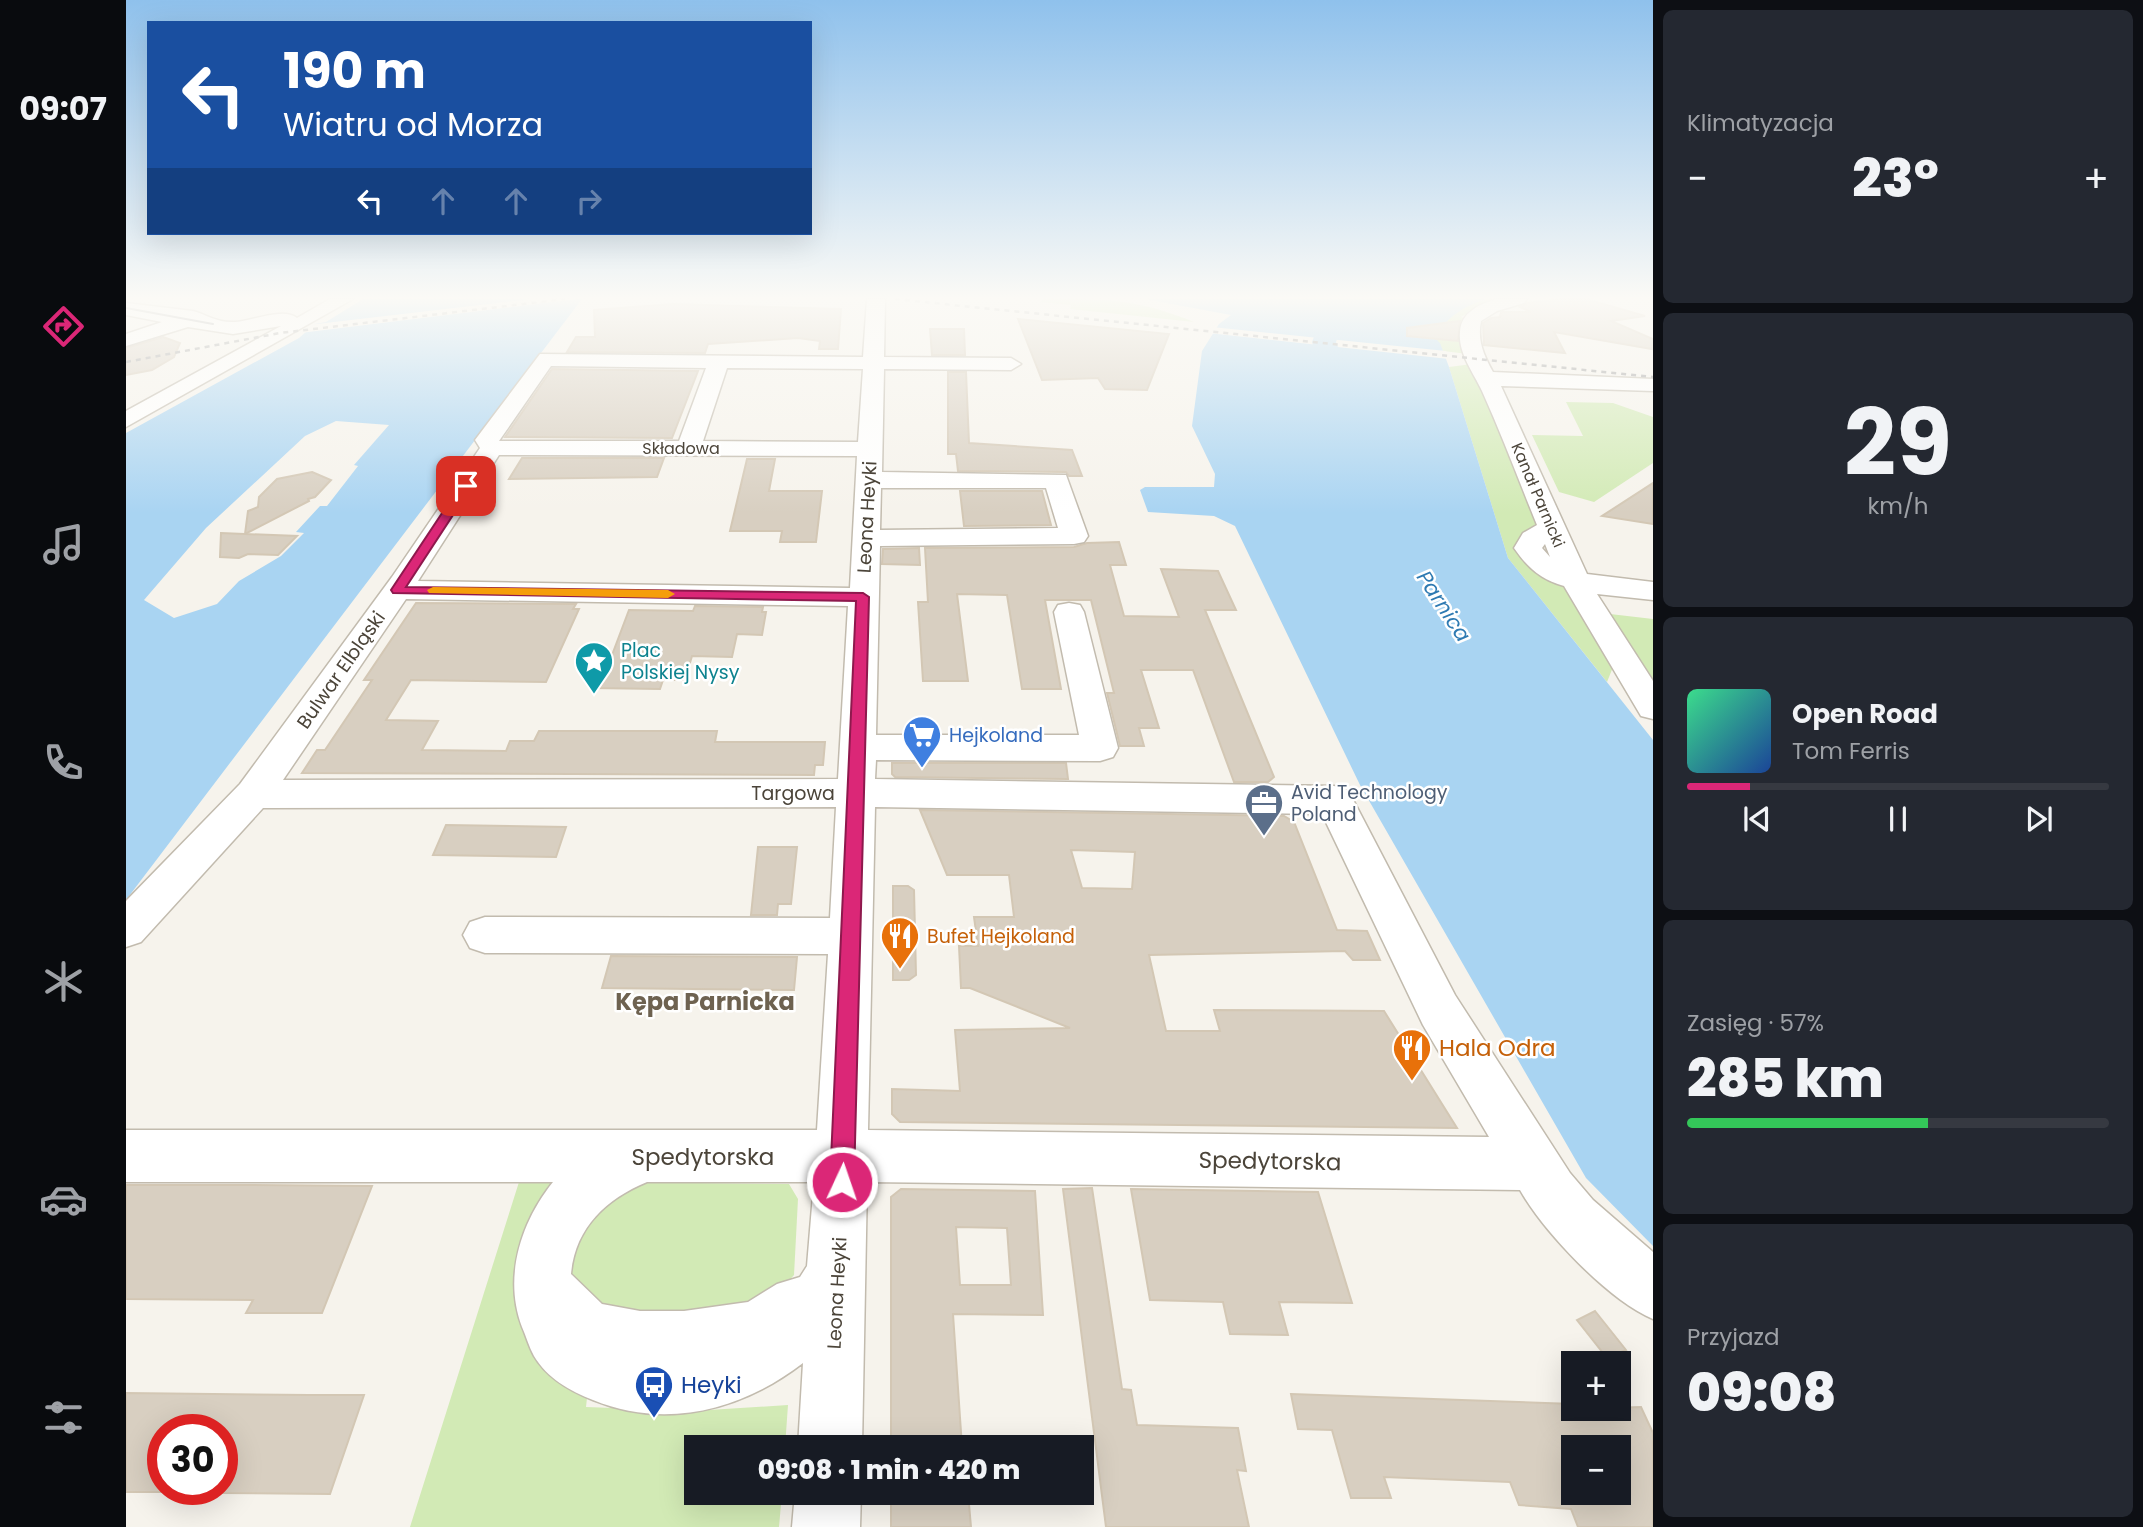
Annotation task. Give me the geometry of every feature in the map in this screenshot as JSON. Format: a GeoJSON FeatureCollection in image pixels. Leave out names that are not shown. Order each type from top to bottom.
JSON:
{"type":"FeatureCollection","features":[{"type":"Feature","properties":{"kind":"street"},"geometry":{"type":"LineString","coordinates":[[130,407],[178,370]]}},
{"type":"Feature","properties":{"kind":"street"},"geometry":{"type":"LineString","coordinates":[[130,407],[175,390],[193,370]]}},
{"type":"Feature","properties":{"kind":"street","name":"Bulwar Elbląski"},"geometry":{"type":"LineString","coordinates":[[126,929],[253,794],[397,590],[492,448],[487,440],[539,370]]}},
{"type":"Feature","properties":{"kind":"street"},"geometry":{"type":"LineString","coordinates":[[689,448],[716,370]]}},
{"type":"Feature","properties":{"kind":"street","name":"Leona Heyki"},"geometry":{"type":"LineString","coordinates":[[831,1435],[874,370]]}},
{"type":"Feature","properties":{"kind":"street","name":"Kanał Parnicki"},"geometry":{"type":"LineString","coordinates":[[1482,370],[1552,528],[1533,539],[1528,548],[1545,569],[1576,580]]}},
{"type":"Feature","properties":{"kind":"street"},"geometry":{"type":"LineString","coordinates":[[1490,384],[1603,382],[1653,385]]}},
{"type":"Feature","properties":{"kind":"street"},"geometry":{"type":"LineString","coordinates":[[1490,384],[1596,399],[1653,395]]}},
{"type":"Feature","properties":{"kind":"street","name":"Składowa"},"geometry":{"type":"LineString","coordinates":[[492,448],[689,448],[869,465],[945,509],[866,538]]}},
{"type":"Feature","properties":{"kind":"street"},"geometry":{"type":"LineString","coordinates":[[1576,580],[1653,591]]}},
{"type":"Feature","properties":{"kind":"street"},"geometry":{"type":"LineString","coordinates":[[1576,580],[1653,708]]}},
{"type":"Feature","properties":{"kind":"street"},"geometry":{"type":"LineString","coordinates":[[397,590],[863,597]]}},
{"type":"Feature","properties":{"kind":"street"},"geometry":{"type":"LineString","coordinates":[[858,747],[1100,748],[1069,612]]}},
{"type":"Feature","properties":{"kind":"street","name":"Targowa"},"geometry":{"type":"LineString","coordinates":[[253,794],[856,793],[1334,800],[1439,1010],[1521,1145]]}},
{"type":"Feature","properties":{"kind":"street"},"geometry":{"type":"LineString","coordinates":[[485,935],[851,936]]}},
{"type":"Feature","properties":{"kind":"street"},"geometry":{"type":"LineString","coordinates":[[1521,1145],[1551,1192],[1574,1219],[1653,1290]]}},
{"type":"Feature","properties":{"kind":"street","name":"Spedytorska"},"geometry":{"type":"LineString","coordinates":[[126,1156],[843,1156],[1521,1145]]}},
{"type":"Feature","properties":{"kind":"street"},"geometry":{"type":"LineString","coordinates":[[659,1157],[625,1164],[590,1184],[577,1195],[554,1227],[543,1262],[542,1278],[564,1311],[585,1328],[645,1340],[721,1338],[741,1334],[782,1317],[813,1291],[838,1259]]}},
{"type":"Feature","properties":{"kind":"street"},"geometry":{"type":"LineString","coordinates":[[826,1527],[827,1505]]}},
{"type":"Feature","properties":{"kind":"green space"},"geometry":{"type":"Polygon","coordinates":[[[1450,370],[1475,370],[1542,525],[1520,541],[1566,587],[1590,632],[1613,667],[1607,682],[1508,558],[1450,370]]]}},
{"type":"Feature","properties":{"kind":"green space"},"geometry":{"type":"Polygon","coordinates":[[[1566,402],[1613,403],[1653,417],[1653,463],[1594,502],[1559,492],[1532,435],[1583,436],[1566,402]]]}},
{"type":"Feature","properties":{"kind":"green space"},"geometry":{"type":"Polygon","coordinates":[[[1610,614],[1653,619],[1653,679],[1610,614]]]}},
{"type":"Feature","properties":{"kind":"green space"},"geometry":{"type":"Polygon","coordinates":[[[563,1181],[538,1219],[588,1389],[586,1407],[693,1411],[788,1405],[786,1435],[684,1435],[684,1505],[781,1505],[779,1527],[410,1527],[519,1182],[563,1181]]]}},
{"type":"Feature","properties":{"kind":"green space"},"geometry":{"type":"Polygon","coordinates":[[[614,1182],[789,1184],[798,1199],[794,1275],[779,1292],[758,1308],[607,1317],[568,1282],[565,1247],[614,1182]]]}},
{"type":"Feature","properties":{"kind":"water"},"geometry":{"type":"Polygon","coordinates":[[[240,370],[528,370],[126,900],[126,433],[240,370]],[[336,421],[305,436],[206,528],[144,600],[174,618],[217,604],[239,581],[281,556],[304,533],[296,532],[320,506],[327,506],[358,466],[354,465],[389,425],[336,421]]]}},
{"type":"Feature","properties":{"kind":"water"},"geometry":{"type":"Polygon","coordinates":[[[1199,370],[1450,370],[1508,558],[1653,740],[1653,1246],[1586,1178],[1360,785],[1235,526],[1214,516],[1148,512],[1140,490],[1145,487],[1214,487],[1215,474],[1192,426],[1199,370]]]}},
{"type":"Feature","properties":{"kind":"building"},"geometry":{"type":"Polygon","coordinates":[[[126,370],[151,370],[126,375],[126,370]]]}},
{"type":"Feature","properties":{"kind":"building"},"geometry":{"type":"Polygon","coordinates":[[[551,370],[698,371],[672,438],[505,437],[551,370]]]}},
{"type":"Feature","properties":{"kind":"building"},"geometry":{"type":"Polygon","coordinates":[[[1038,370],[1155,370],[1147,390],[1105,389],[1098,378],[1042,380],[1038,370]]]}},
{"type":"Feature","properties":{"kind":"building"},"geometry":{"type":"Polygon","coordinates":[[[948,372],[966,372],[969,443],[1072,450],[1082,476],[1069,476],[1066,472],[958,471],[956,454],[948,454],[948,372]]]}},
{"type":"Feature","properties":{"kind":"building"},"geometry":{"type":"Polygon","coordinates":[[[522,458],[664,458],[657,477],[509,479],[522,458]]]}},
{"type":"Feature","properties":{"kind":"building"},"geometry":{"type":"Polygon","coordinates":[[[747,459],[775,459],[769,491],[822,491],[816,542],[780,542],[782,531],[730,531],[747,459]]]}},
{"type":"Feature","properties":{"kind":"building"},"geometry":{"type":"Polygon","coordinates":[[[312,472],[331,480],[315,497],[308,499],[309,501],[245,534],[248,511],[258,507],[259,497],[277,479],[312,472]]]}},
{"type":"Feature","properties":{"kind":"building"},"geometry":{"type":"Polygon","coordinates":[[[1653,483],[1653,524],[1602,516],[1653,483]]]}},
{"type":"Feature","properties":{"kind":"building"},"geometry":{"type":"Polygon","coordinates":[[[960,491],[1042,491],[1051,525],[964,526],[960,491]]]}},
{"type":"Feature","properties":{"kind":"building"},"geometry":{"type":"Polygon","coordinates":[[[221,533],[297,536],[278,555],[248,554],[239,558],[220,557],[221,533]]]}},
{"type":"Feature","properties":{"kind":"building"},"geometry":{"type":"Polygon","coordinates":[[[1119,542],[1126,565],[1110,565],[1124,616],[1179,617],[1161,569],[1218,571],[1236,610],[1205,610],[1274,777],[1268,782],[1234,782],[1193,670],[1141,670],[1159,728],[1139,728],[1144,746],[1120,746],[1107,693],[1114,693],[1091,600],[1045,600],[1061,689],[1022,689],[1007,595],[957,594],[968,681],[923,681],[918,602],[928,602],[925,548],[1074,547],[1087,543],[1119,542]]]}},
{"type":"Feature","properties":{"kind":"building"},"geometry":{"type":"Polygon","coordinates":[[[919,548],[920,565],[882,564],[883,549],[919,548]]]}},
{"type":"Feature","properties":{"kind":"building"},"geometry":{"type":"Polygon","coordinates":[[[416,603],[576,604],[573,609],[579,609],[546,682],[411,680],[386,720],[438,721],[422,750],[506,751],[510,741],[534,741],[539,731],[717,731],[715,742],[825,742],[823,765],[815,765],[814,775],[302,773],[317,750],[325,750],[372,680],[364,680],[416,603]]]}},
{"type":"Feature","properties":{"kind":"building"},"geometry":{"type":"Polygon","coordinates":[[[695,606],[763,607],[762,612],[766,612],[762,635],[737,634],[732,657],[692,656],[685,680],[663,680],[660,689],[592,688],[604,655],[612,655],[629,610],[693,611],[695,606]]]}},
{"type":"Feature","properties":{"kind":"building"},"geometry":{"type":"Polygon","coordinates":[[[892,763],[1066,763],[1068,779],[895,777],[892,774],[892,763]]]}},
{"type":"Feature","properties":{"kind":"building"},"geometry":{"type":"Polygon","coordinates":[[[920,810],[1284,816],[1294,822],[1337,930],[1367,931],[1380,960],[1353,960],[1345,951],[1149,955],[1166,1031],[1220,1031],[1214,1010],[1384,1011],[1457,1128],[900,1122],[892,1114],[892,1089],[960,1091],[955,1030],[1070,1028],[970,988],[961,988],[959,946],[978,946],[974,917],[1014,917],[1009,875],[947,875],[920,810]],[[1071,850],[1082,888],[1132,889],[1135,852],[1071,850]]]}},
{"type":"Feature","properties":{"kind":"building"},"geometry":{"type":"Polygon","coordinates":[[[446,825],[566,827],[556,857],[433,855],[446,825]]]}},
{"type":"Feature","properties":{"kind":"building"},"geometry":{"type":"Polygon","coordinates":[[[758,847],[797,847],[791,904],[778,904],[777,915],[751,915],[758,847]]]}},
{"type":"Feature","properties":{"kind":"building"},"geometry":{"type":"Polygon","coordinates":[[[893,886],[908,886],[914,890],[916,975],[909,980],[893,980],[893,886]]]}},
{"type":"Feature","properties":{"kind":"building"},"geometry":{"type":"Polygon","coordinates":[[[611,956],[797,957],[794,990],[602,988],[611,956]]]}},
{"type":"Feature","properties":{"kind":"building"},"geometry":{"type":"Polygon","coordinates":[[[126,1185],[372,1186],[322,1313],[246,1313],[253,1300],[126,1299],[126,1185]]]}},
{"type":"Feature","properties":{"kind":"building"},"geometry":{"type":"Polygon","coordinates":[[[1092,1188],[1122,1389],[1131,1390],[1137,1425],[1238,1428],[1246,1471],[1237,1470],[1249,1527],[1106,1527],[1063,1189],[1092,1188]]]}},
{"type":"Feature","properties":{"kind":"building"},"geometry":{"type":"Polygon","coordinates":[[[901,1189],[1035,1191],[1043,1315],[953,1314],[961,1435],[891,1435],[891,1197],[901,1189]],[[956,1227],[960,1285],[1011,1285],[1007,1228],[956,1227]]]}},
{"type":"Feature","properties":{"kind":"building"},"geometry":{"type":"Polygon","coordinates":[[[1131,1189],[1318,1192],[1352,1303],[1279,1302],[1288,1335],[1230,1334],[1223,1302],[1150,1300],[1131,1189]]]}},
{"type":"Feature","properties":{"kind":"building"},"geometry":{"type":"Polygon","coordinates":[[[1595,1311],[1626,1350],[1601,1351],[1577,1320],[1595,1311]]]}},
{"type":"Feature","properties":{"kind":"building"},"geometry":{"type":"Polygon","coordinates":[[[126,1393],[364,1395],[330,1494],[238,1493],[238,1414],[147,1414],[147,1492],[126,1492],[126,1393]]]}},
{"type":"Feature","properties":{"kind":"building"},"geometry":{"type":"Polygon","coordinates":[[[1291,1394],[1561,1404],[1561,1421],[1631,1421],[1631,1407],[1641,1407],[1653,1433],[1653,1527],[1578,1527],[1571,1509],[1519,1505],[1510,1482],[1384,1477],[1391,1498],[1351,1498],[1332,1430],[1298,1429],[1291,1394]]]}},
{"type":"Feature","properties":{"kind":"building"},"geometry":{"type":"Polygon","coordinates":[[[891,1505],[969,1505],[971,1527],[891,1527],[891,1505]]]}},
{"type":"Feature","properties":{"kind":"waterway","name":"Parnica"},"geometry":{"type":"LineString","coordinates":[[1335,370],[1346,401]]}},
{"type":"Feature","properties":{"kind":"railway"},"geometry":{"type":"LineString","coordinates":[[1588,370],[1653,377]]}},
{"type":"Feature","properties":{"kind":"slow traffic"},"geometry":{"type":"LineString","coordinates":[[433,590],[668,594]]}},
{"type":"Feature","properties":{"kind":"place","name":"Plac Polskiej Nysy"},"geometry":{"type":"Point","coordinates":[594,695]}},
{"type":"Feature","properties":{"kind":"place","name":"Hejkoland"},"geometry":{"type":"Point","coordinates":[922,769]}},
{"type":"Feature","properties":{"kind":"place","name":"Avid Technology Poland"},"geometry":{"type":"Point","coordinates":[1264,837]}},
{"type":"Feature","properties":{"kind":"place","name":"Bufet Hejkoland"},"geometry":{"type":"Point","coordinates":[900,970]}},
{"type":"Feature","properties":{"kind":"place","name":"Hala Odra"},"geometry":{"type":"Point","coordinates":[1412,1082]}},
{"type":"Feature","properties":{"kind":"place","name":"Heyki"},"geometry":{"type":"Point","coordinates":[654,1419]}},
{"type":"Feature","properties":{"kind":"district","name":"Kępa Parnicka"},"geometry":{"type":"Point","coordinates":[705,1001]}},
{"type":"Feature","properties":{"kind":"route"},"geometry":{"type":"LineString","coordinates":[[466,486],[397,590],[863,597],[842,1182]]}}]}
